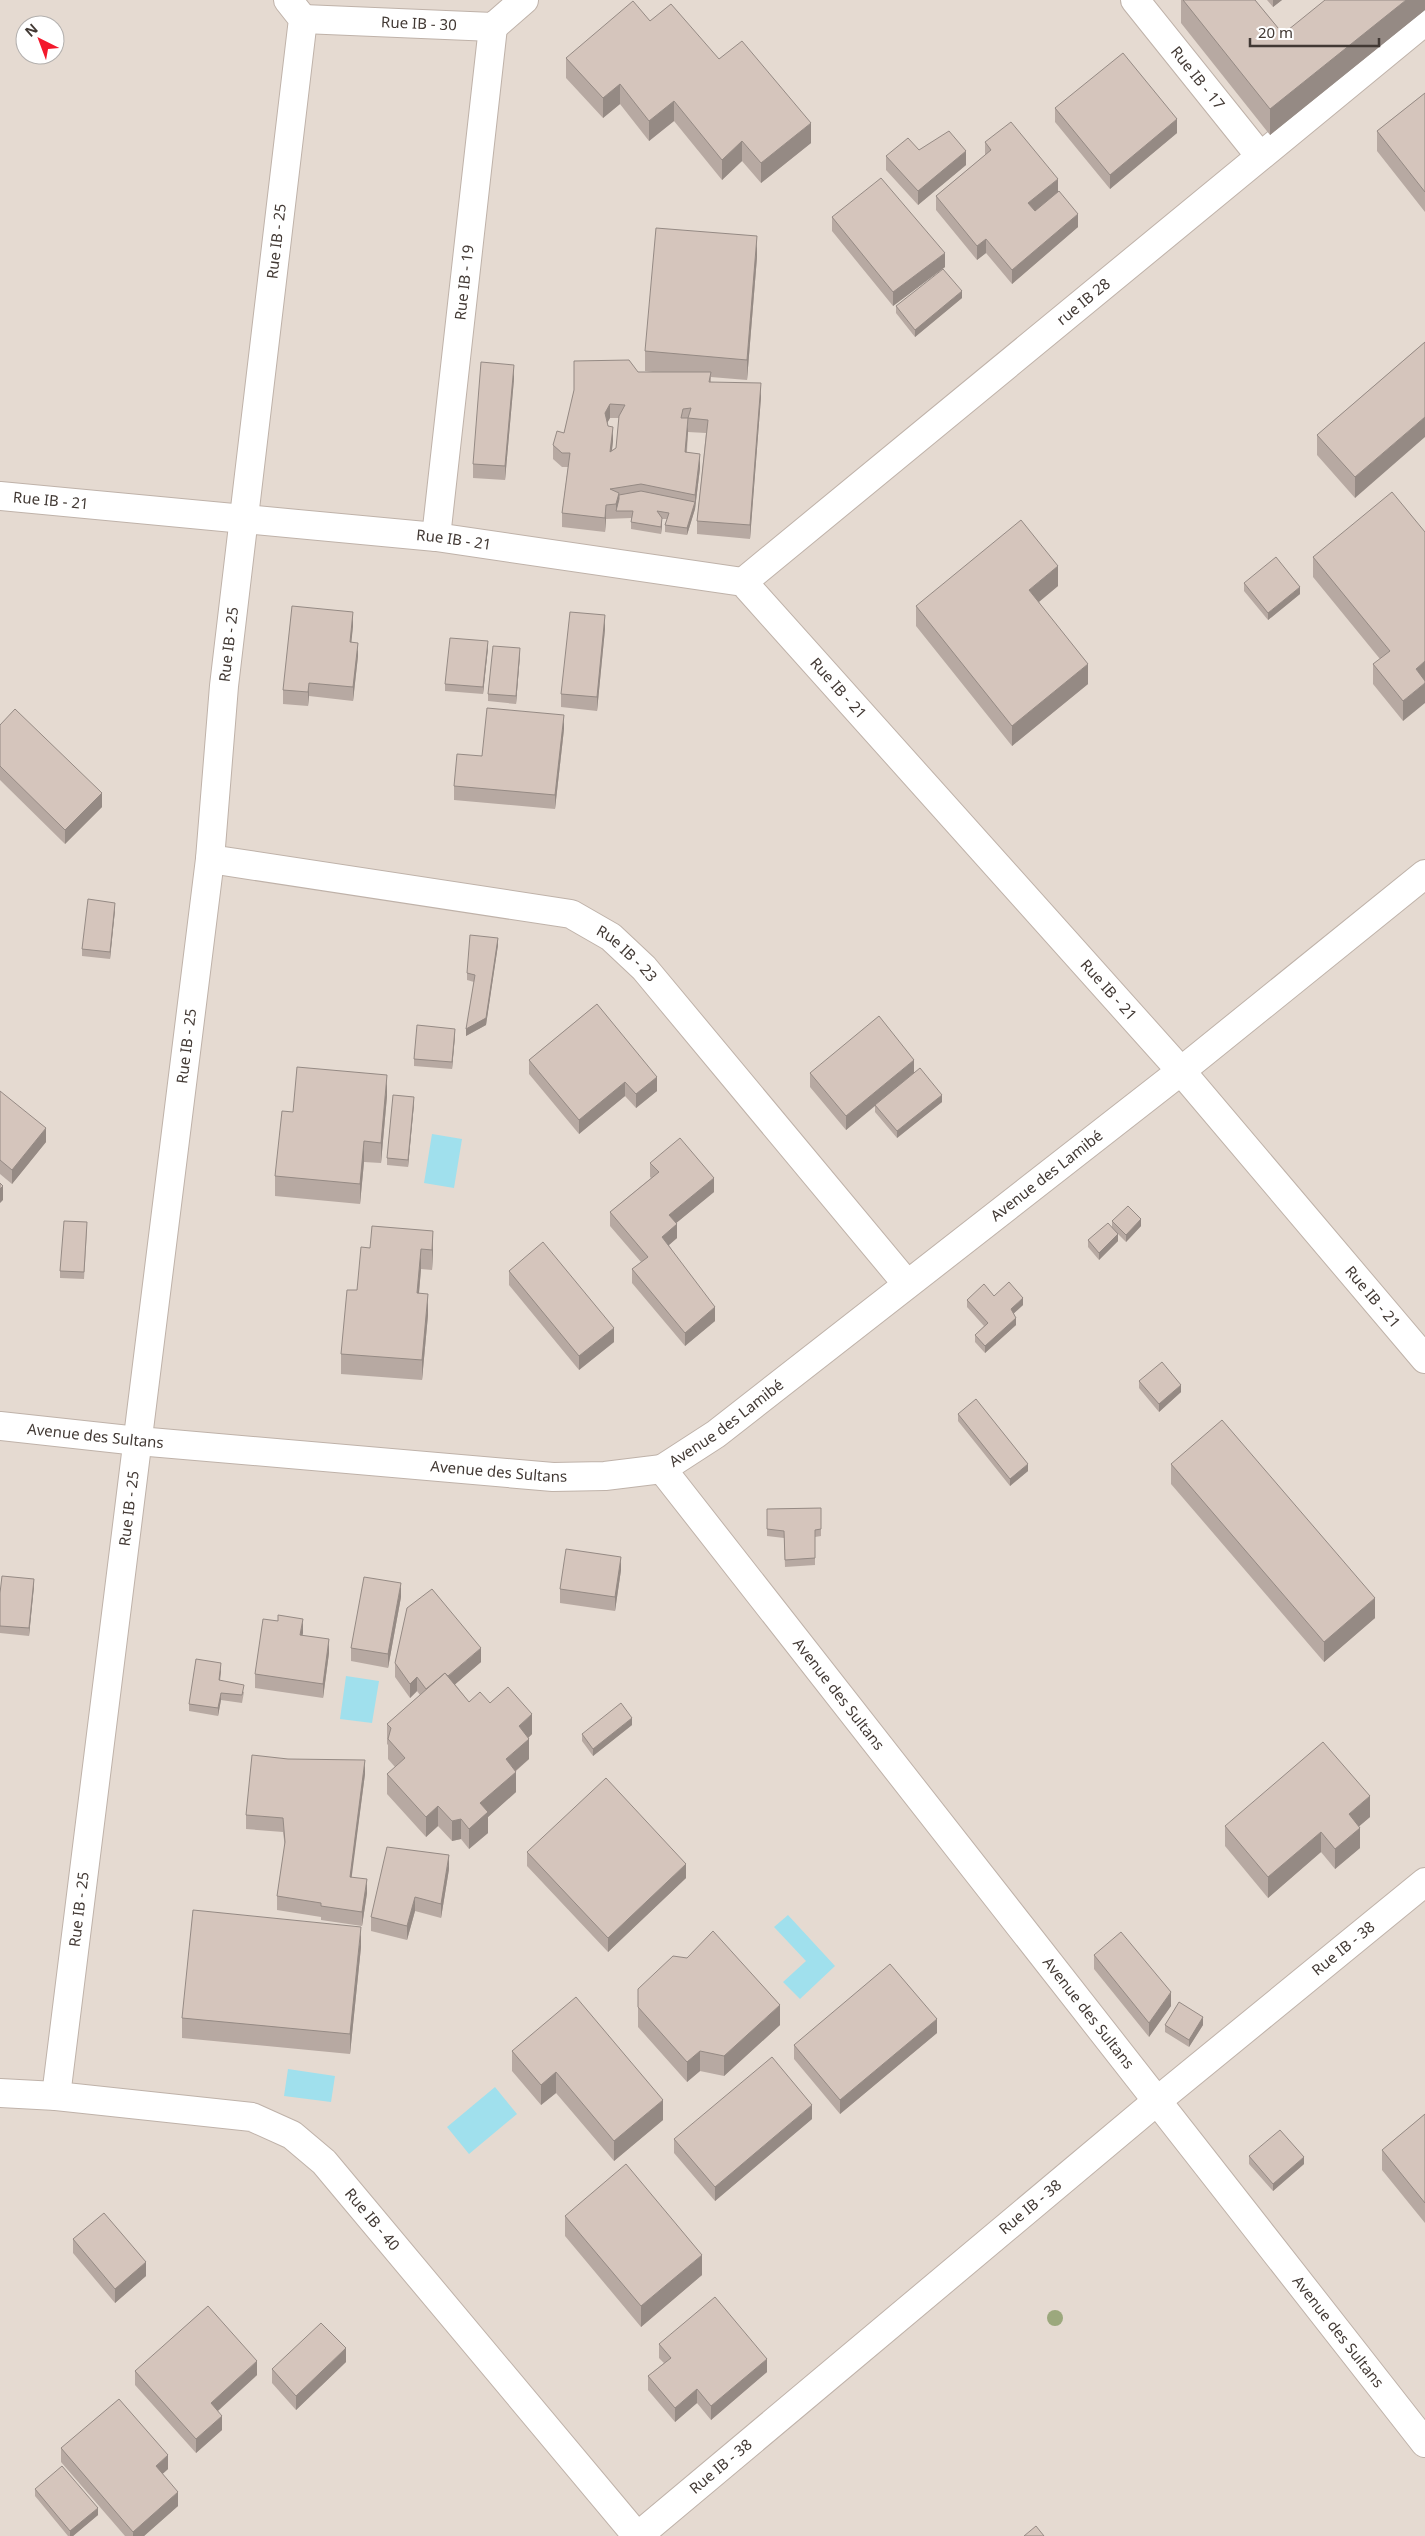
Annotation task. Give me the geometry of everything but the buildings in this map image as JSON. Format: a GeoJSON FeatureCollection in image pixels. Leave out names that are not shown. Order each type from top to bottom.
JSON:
{"type":"FeatureCollection","features":[{"type":"Feature","properties":{"kind":"street"},"geometry":{"type":"LineString","coordinates":[[493,27],[524,0]]}},
{"type":"Feature","properties":{"kind":"street","name":"Rue IB - 17"},"geometry":{"type":"LineString","coordinates":[[1135,0],[1260,156]]}},
{"type":"Feature","properties":{"kind":"street","name":"Rue IB - 30"},"geometry":{"type":"LineString","coordinates":[[295,9],[493,27]]}},
{"type":"Feature","properties":{"kind":"street","name":"Rue IB - 25"},"geometry":{"type":"LineString","coordinates":[[56,2096],[210,859],[224,686],[243,520],[295,9]]}},
{"type":"Feature","properties":{"kind":"street","name":"rue IB 28"},"geometry":{"type":"LineString","coordinates":[[742,582],[1425,21]]}},
{"type":"Feature","properties":{"kind":"street","name":"Rue IB - 19"},"geometry":{"type":"LineString","coordinates":[[436,537],[493,27]]}},
{"type":"Feature","properties":{"kind":"street","name":"Rue IB - 21"},"geometry":{"type":"LineString","coordinates":[[0,496],[436,537],[742,582],[1181,1071],[1425,1359]]}},
{"type":"Feature","properties":{"kind":"street","name":"Rue IB - 23"},"geometry":{"type":"LineString","coordinates":[[210,859],[571,914],[611,937],[644,968],[907,1284]]}},
{"type":"Feature","properties":{"kind":"street","name":"Avenue des Lamibé"},"geometry":{"type":"LineString","coordinates":[[662,1469],[716,1434],[1181,1071],[1425,874]]}},
{"type":"Feature","properties":{"kind":"street","name":"Avenue des Sultans"},"geometry":{"type":"LineString","coordinates":[[0,1426],[138,1441],[553,1477],[606,1476],[662,1469],[1425,2443]]}},
{"type":"Feature","properties":{"kind":"street","name":"Rue IB - 38"},"geometry":{"type":"LineString","coordinates":[[638,2536],[1157,2101],[1425,1882]]}},
{"type":"Feature","properties":{"kind":"street","name":"Rue IB - 40"},"geometry":{"type":"LineString","coordinates":[[0,2093],[56,2096],[252,2117],[292,2135],[324,2162],[638,2536]]}},
{"type":"Feature","properties":{"kind":"shaded area"},"geometry":{"type":"Polygon","coordinates":[[[0,0],[1425,0],[1425,2536],[0,2536],[0,0]]]}},
{"type":"Feature","properties":{"kind":"water"},"geometry":{"type":"Polygon","coordinates":[[[432,1134],[462,1139],[454,1188],[424,1183],[432,1134]]]}},
{"type":"Feature","properties":{"kind":"water"},"geometry":{"type":"Polygon","coordinates":[[[346,1676],[379,1681],[372,1723],[340,1719],[346,1676]]]}},
{"type":"Feature","properties":{"kind":"water"},"geometry":{"type":"Polygon","coordinates":[[[788,1915],[835,1966],[800,1999],[783,1982],[806,1961],[774,1927],[788,1915]]]}},
{"type":"Feature","properties":{"kind":"water"},"geometry":{"type":"Polygon","coordinates":[[[288,2069],[335,2076],[331,2102],[284,2096],[288,2069]]]}},
{"type":"Feature","properties":{"kind":"water"},"geometry":{"type":"Polygon","coordinates":[[[495,2087],[517,2114],[469,2154],[447,2127],[495,2087]]]}}]}
